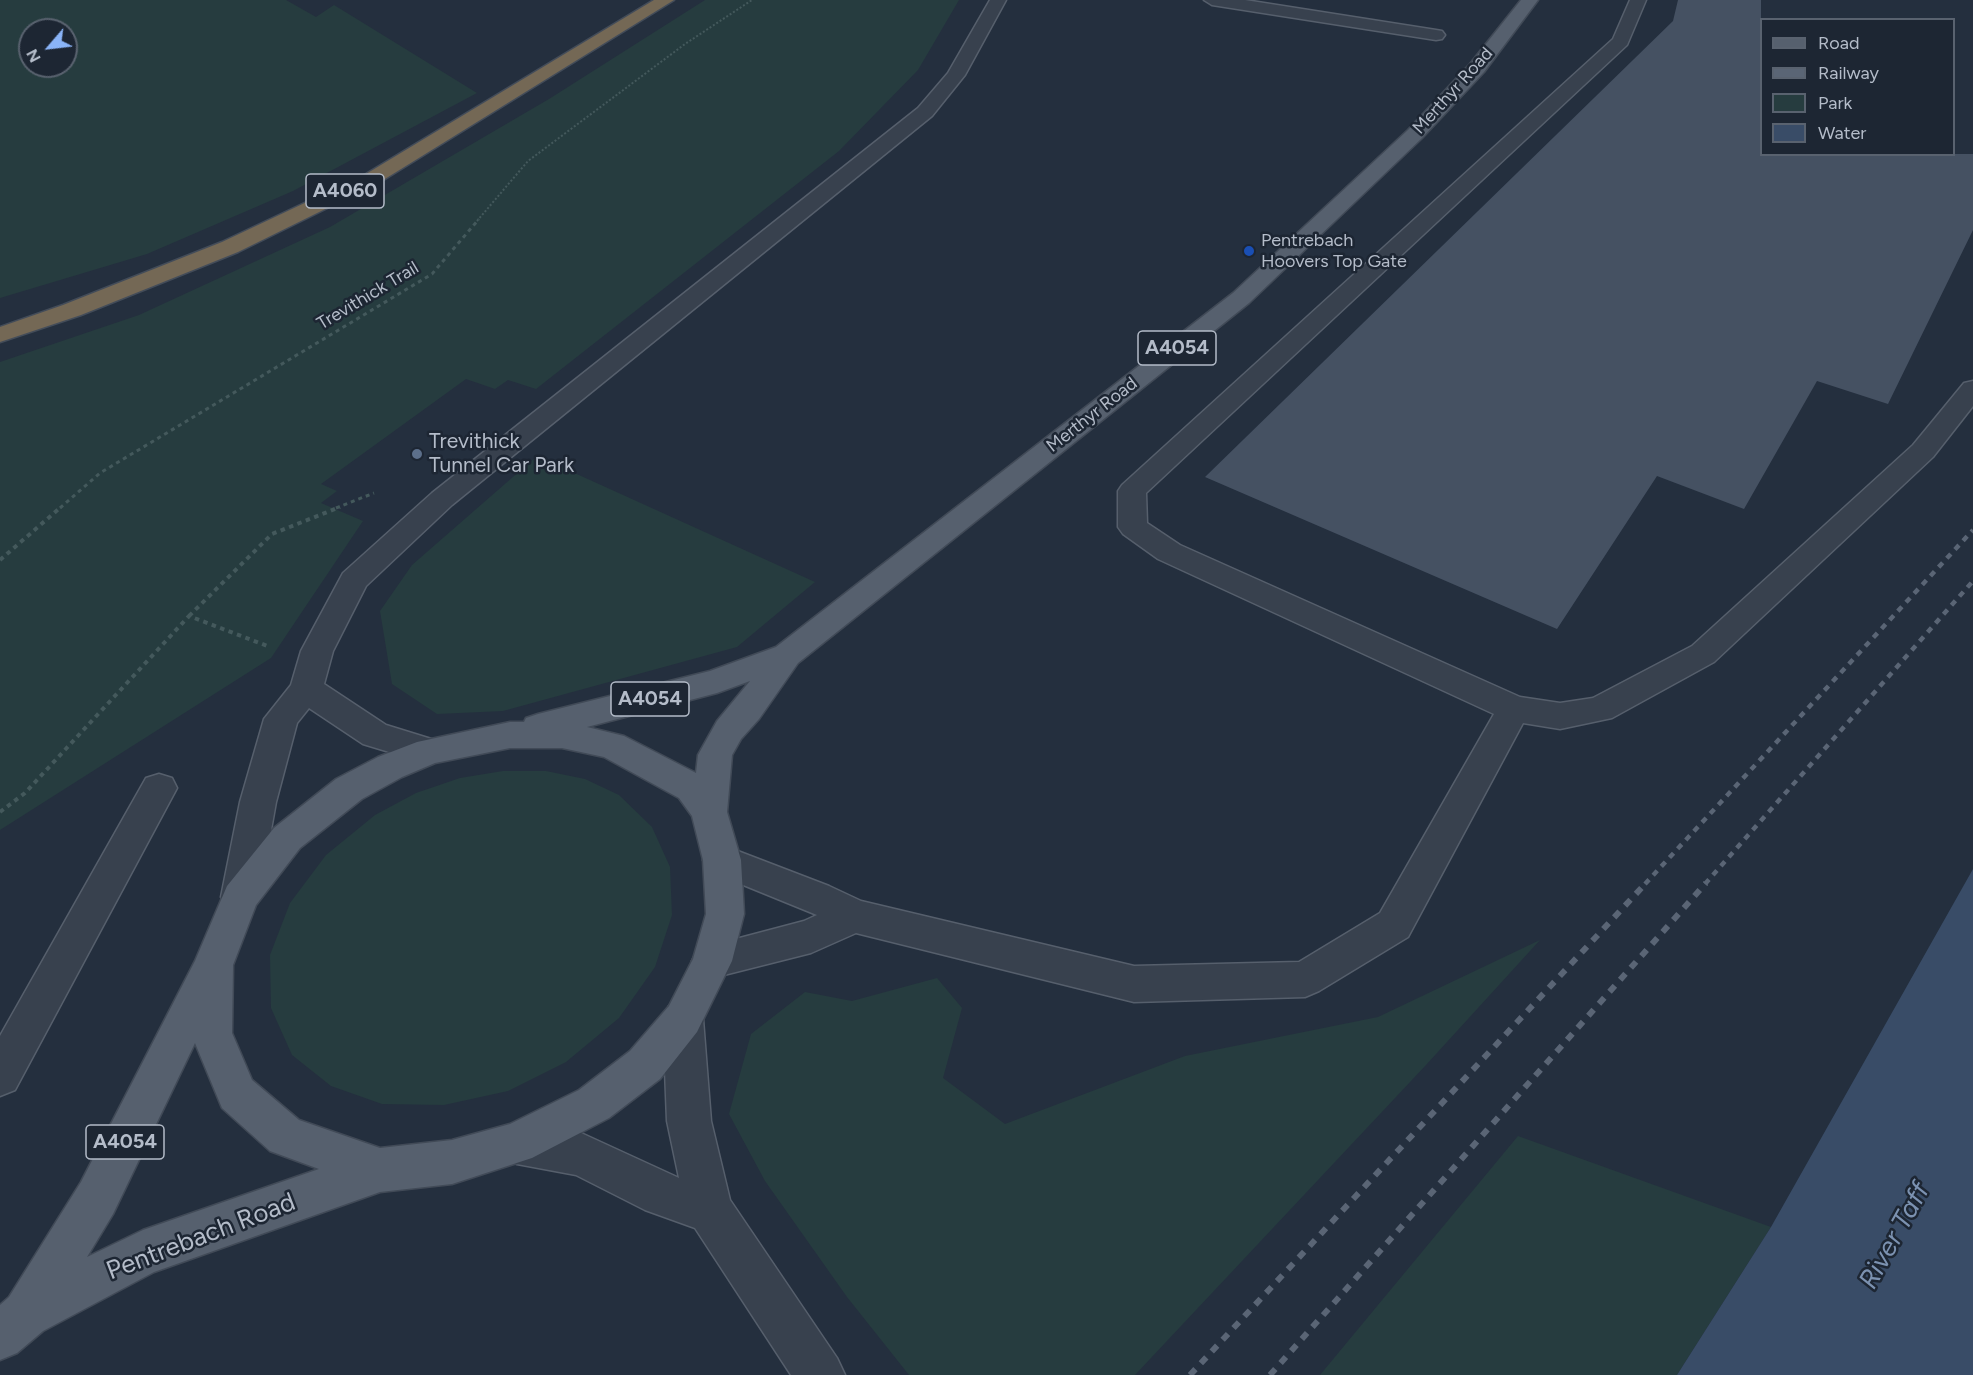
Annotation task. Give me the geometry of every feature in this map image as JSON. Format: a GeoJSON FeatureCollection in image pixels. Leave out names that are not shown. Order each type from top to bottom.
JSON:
{"type":"FeatureCollection","features":[{"type":"Feature","properties":{"kind":"highway","name":"A4060"},"geometry":{"type":"LineString","coordinates":[[0,335],[72,310],[230,247],[372,178],[666,0]]}},
{"type":"Feature","properties":{"kind":"main road","name":"Merthyr Road"},"geometry":{"type":"LineString","coordinates":[[709,812],[715,754],[729,730],[747,710],[787,655],[1241,298],[1415,134],[1477,68],[1530,0]]}},
{"type":"Feature","properties":{"kind":"main road","name":"Merthyr Road"},"geometry":{"type":"LineString","coordinates":[[510,735],[717,681],[787,655]]}},
{"type":"Feature","properties":{"kind":"main road","name":"Pentrebach Road"},"geometry":{"type":"LineString","coordinates":[[13,1325],[98,1198],[213,965],[240,897],[288,838],[349,789],[390,767],[429,751],[455,744],[510,735]]}},
{"type":"Feature","properties":{"kind":"main road"},"geometry":{"type":"LineString","coordinates":[[213,965],[211,1033],[237,1094],[285,1137],[380,1170],[452,1162],[517,1143],[594,1104],[645,1065],[683,1018],[712,961],[725,914],[722,860],[709,812],[692,788],[612,745],[562,735],[510,735]]}},
{"type":"Feature","properties":{"kind":"main road","name":"Pentrebach Road"},"geometry":{"type":"LineString","coordinates":[[13,1325],[143,1253],[380,1170]]}},
{"type":"Feature","properties":{"kind":"street"},"geometry":{"type":"LineString","coordinates":[[240,897],[258,802],[281,719],[306,689],[317,651],[354,580],[442,499],[924,112],[956,75],[998,0]]}},
{"type":"Feature","properties":{"kind":"street"},"geometry":{"type":"LineString","coordinates":[[1212,0],[1436,35]]}},
{"type":"Feature","properties":{"kind":"street"},"geometry":{"type":"LineString","coordinates":[[1638,0],[1621,41],[1132,491],[1133,527],[1168,552],[1514,710],[1560,716],[1600,709],[1703,654],[1923,451],[1973,389]]}},
{"type":"Feature","properties":{"kind":"street"},"geometry":{"type":"LineString","coordinates":[[306,689],[375,735],[429,751]]}},
{"type":"Feature","properties":{"kind":"street"},"geometry":{"type":"LineString","coordinates":[[722,860],[816,897],[854,916],[1134,984],[1305,979],[1394,924],[1514,710]]}},
{"type":"Feature","properties":{"kind":"street"},"geometry":{"type":"LineString","coordinates":[[0,1076],[159,788]]}},
{"type":"Feature","properties":{"kind":"street"},"geometry":{"type":"LineString","coordinates":[[712,961],[811,936],[854,916]]}},
{"type":"Feature","properties":{"kind":"street"},"geometry":{"type":"LineString","coordinates":[[683,1018],[689,1121],[696,1159],[710,1211],[808,1359]]}},
{"type":"Feature","properties":{"kind":"street"},"geometry":{"type":"LineString","coordinates":[[517,1143],[581,1154],[661,1194],[710,1211]]}},
{"type":"Feature","properties":{"kind":"path","name":"Trevithick Trail"},"geometry":{"type":"LineString","coordinates":[[0,560],[100,473],[432,274],[528,161],[685,44],[752,0]]}},
{"type":"Feature","properties":{"kind":"path"},"geometry":{"type":"LineString","coordinates":[[0,812],[24,793],[189,616],[272,534],[374,493]]}},
{"type":"Feature","properties":{"kind":"path"},"geometry":{"type":"LineString","coordinates":[[189,616],[282,652],[317,651]]}},
{"type":"Feature","properties":{"kind":"green space"},"geometry":{"type":"Polygon","coordinates":[[[0,0],[286,0],[316,17],[334,5],[477,93],[293,191],[147,254],[0,298],[0,0]]]}},
{"type":"Feature","properties":{"kind":"green space"},"geometry":{"type":"Polygon","coordinates":[[[705,0],[959,0],[918,70],[839,151],[536,389],[508,380],[495,389],[466,379],[321,484],[337,491],[321,503],[363,521],[271,658],[0,830],[0,362],[139,315],[330,227],[549,99],[705,0]]]}},
{"type":"Feature","properties":{"kind":"green space"},"geometry":{"type":"Polygon","coordinates":[[[537,456],[815,582],[737,647],[503,711],[437,714],[392,684],[380,611],[412,565],[537,456]]]}},
{"type":"Feature","properties":{"kind":"green space"},"geometry":{"type":"Polygon","coordinates":[[[503,771],[546,771],[585,779],[619,795],[652,827],[670,867],[672,915],[655,967],[619,1018],[566,1062],[508,1091],[444,1105],[382,1104],[331,1086],[292,1055],[271,1008],[270,955],[290,903],[326,855],[375,815],[416,793],[460,778],[503,771]]]}},
{"type":"Feature","properties":{"kind":"green space"},"geometry":{"type":"Polygon","coordinates":[[[1540,940],[1135,1375],[909,1375],[847,1297],[765,1181],[729,1114],[751,1034],[805,992],[852,1001],[937,978],[962,1008],[943,1078],[1005,1124],[1185,1056],[1378,1017],[1540,940]]]}},
{"type":"Feature","properties":{"kind":"green space"},"geometry":{"type":"Polygon","coordinates":[[[1518,1136],[1771,1227],[1677,1375],[1320,1375],[1518,1136]]]}},
{"type":"Feature","properties":{"kind":"water","name":"River Taff"},"geometry":{"type":"Polygon","coordinates":[[[1973,869],[1973,1375],[1677,1375],[1771,1227],[1973,869]]]}},
{"type":"Feature","properties":{"kind":"building"},"geometry":{"type":"Polygon","coordinates":[[[1678,0],[1761,0],[1760,156],[1955,156],[1955,154],[1973,154],[1973,230],[1888,404],[1817,381],[1744,509],[1657,476],[1557,629],[1205,477],[1673,21],[1678,0]]]}},
{"type":"Feature","properties":{"kind":"railway"},"geometry":{"type":"LineString","coordinates":[[1645,884],[1973,530]]}},
{"type":"Feature","properties":{"kind":"railway"},"geometry":{"type":"LineString","coordinates":[[1705,884],[1973,581]]}},
{"type":"Feature","properties":{"kind":"railway"},"geometry":{"type":"LineString","coordinates":[[1190,1375],[1646,883]]}},
{"type":"Feature","properties":{"kind":"railway"},"geometry":{"type":"LineString","coordinates":[[1270,1375],[1706,883]]}},
{"type":"Feature","properties":{"kind":"place","name":"Pentrebach Hoovers Top Gate"},"geometry":{"type":"Point","coordinates":[1249,251]}},
{"type":"Feature","properties":{"kind":"place","name":"Trevithick Tunnel Car Park"},"geometry":{"type":"Point","coordinates":[417,454]}}]}
